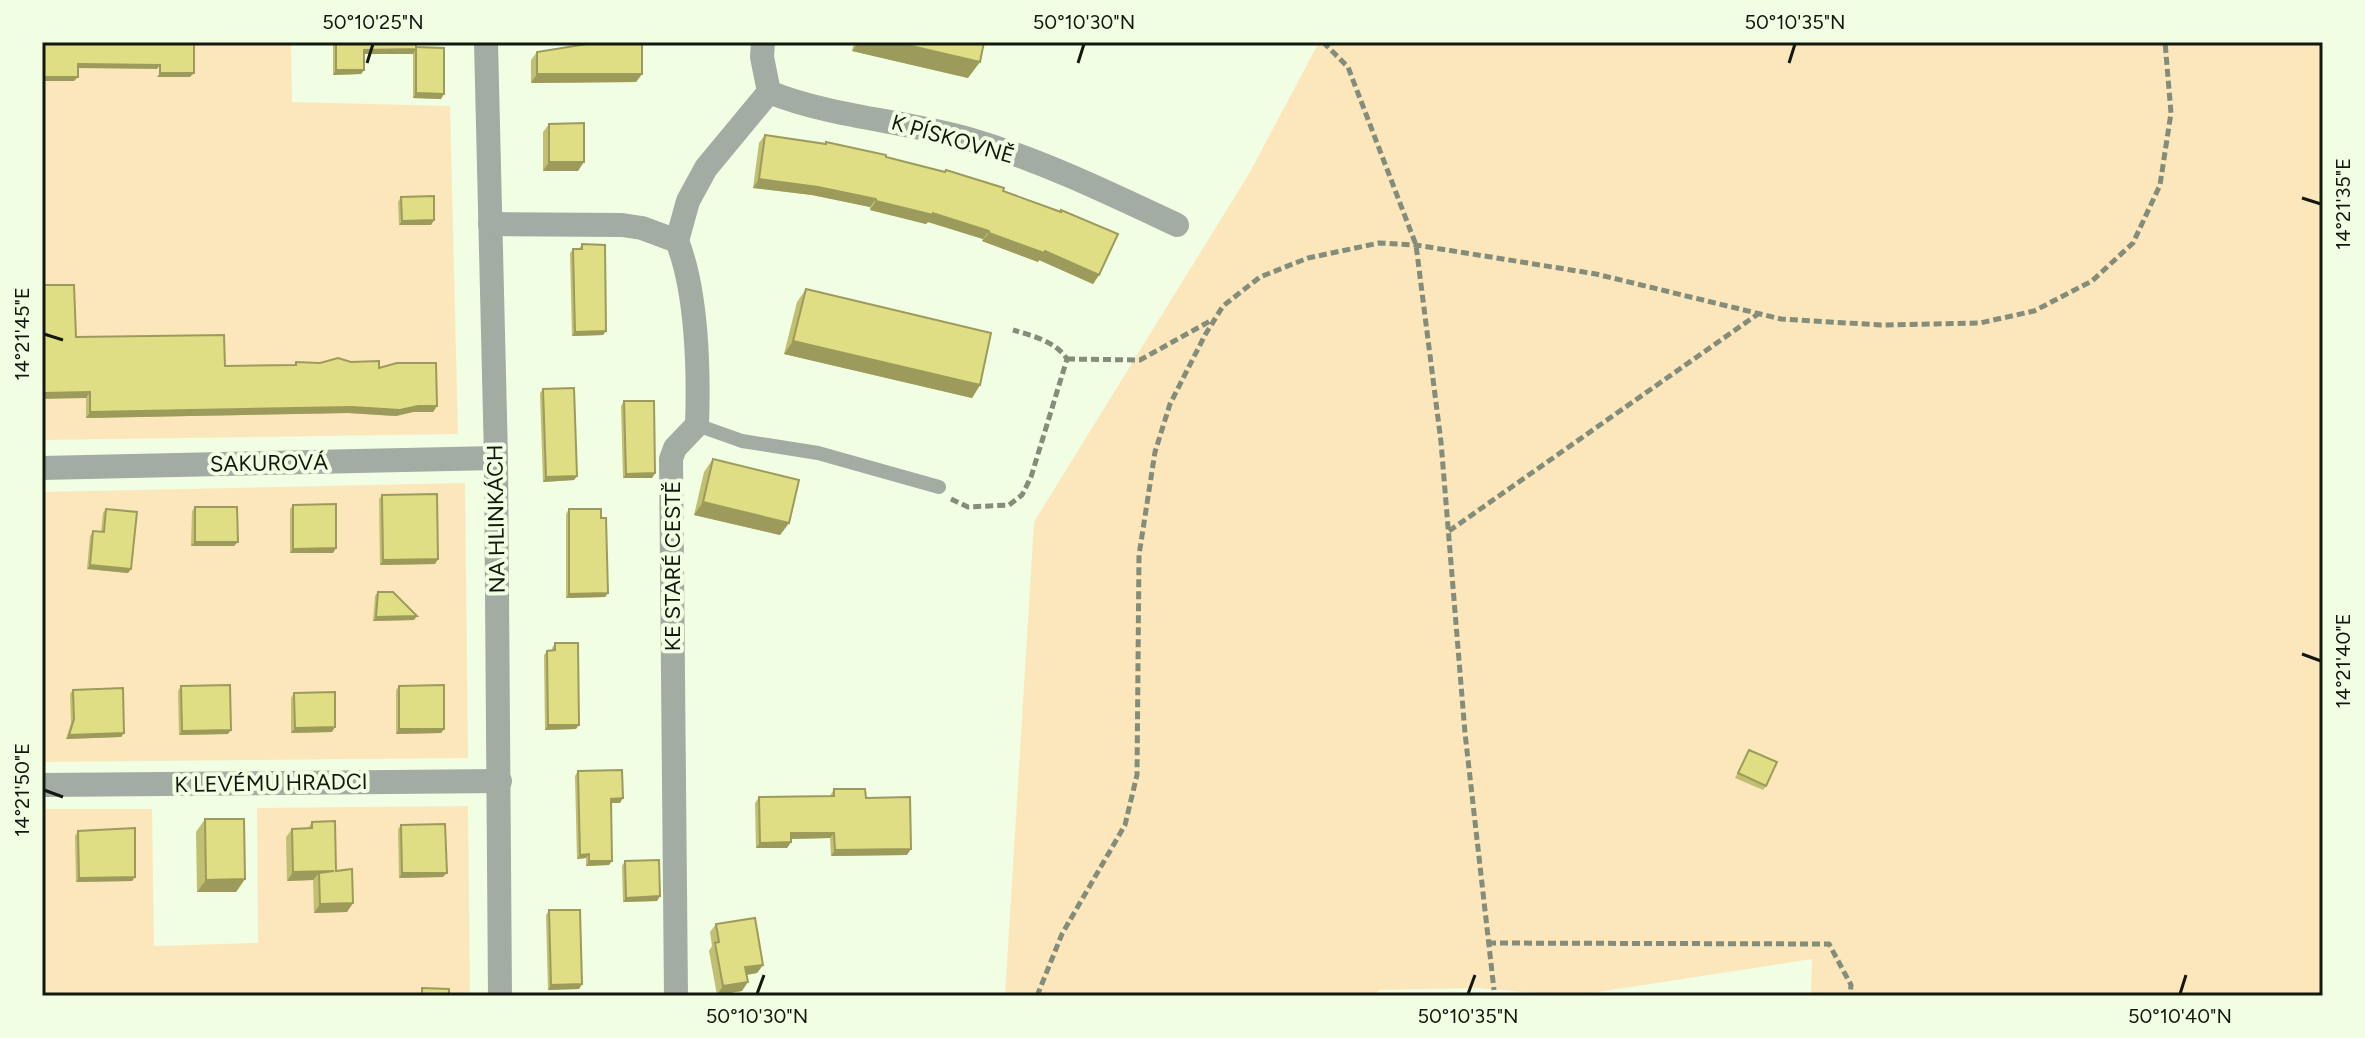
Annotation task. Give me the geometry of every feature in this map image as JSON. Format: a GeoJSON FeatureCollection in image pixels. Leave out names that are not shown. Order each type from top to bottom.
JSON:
{"type":"FeatureCollection","features":[{"type":"Feature","properties":{"kind":"street","name":"NA HLINKÁCH"},"geometry":{"type":"LineString","coordinates":[[486,42],[496,458],[500,996]]}},
{"type":"Feature","properties":{"kind":"street"},"geometry":{"type":"LineString","coordinates":[[697,425],[691,290],[686,263],[677,241],[688,201],[706,168],[769,92],[762,57],[763,42]]}},
{"type":"Feature","properties":{"kind":"street","name":"K PÍSKOVNĚ"},"geometry":{"type":"LineString","coordinates":[[769,92],[793,102],[973,140],[1033,161],[1177,225]]}},
{"type":"Feature","properties":{"kind":"street"},"geometry":{"type":"LineString","coordinates":[[490,224],[622,225],[642,228],[677,241]]}},
{"type":"Feature","properties":{"kind":"street","name":"KE STARÉ CESTĚ"},"geometry":{"type":"LineString","coordinates":[[676,996],[671,459],[675,448],[697,425]]}},
{"type":"Feature","properties":{"kind":"street","name":"SAKUROVÁ"},"geometry":{"type":"LineString","coordinates":[[42,468],[496,458]]}},
{"type":"Feature","properties":{"kind":"street","name":"K LEVÉMU HRADCI"},"geometry":{"type":"LineString","coordinates":[[42,785],[500,781]]}},
{"type":"Feature","properties":{"kind":"lane"},"geometry":{"type":"LineString","coordinates":[[697,425],[742,441],[818,453],[939,487]]}},
{"type":"Feature","properties":{"kind":"path"},"geometry":{"type":"LineString","coordinates":[[1323,42],[1348,67],[1416,245],[1441,442],[1465,733],[1494,990]]}},
{"type":"Feature","properties":{"kind":"path"},"geometry":{"type":"LineString","coordinates":[[1037,996],[1062,934],[1125,825],[1137,775],[1139,555],[1155,452],[1170,404],[1223,306],[1260,277],[1308,258],[1379,243],[1416,245],[1596,274],[1781,319],[1881,325],[1980,323],[2034,311],[2092,281],[2133,243],[2160,185],[2171,113],[2165,42]]}},
{"type":"Feature","properties":{"kind":"path"},"geometry":{"type":"LineString","coordinates":[[1448,532],[1758,314]]}},
{"type":"Feature","properties":{"kind":"path"},"geometry":{"type":"LineString","coordinates":[[1067,359],[1140,360],[1216,318]]}},
{"type":"Feature","properties":{"kind":"path"},"geometry":{"type":"LineString","coordinates":[[939,487],[955,503],[968,507],[1009,505],[1022,495],[1031,477],[1067,359],[1062,351],[1041,338],[1013,330]]}},
{"type":"Feature","properties":{"kind":"path"},"geometry":{"type":"LineString","coordinates":[[1488,943],[1829,944],[1851,985],[1850,996]]}},
{"type":"Feature","properties":{"kind":"shaded area"},"geometry":{"type":"Polygon","coordinates":[[[42,42],[291,42],[292,102],[450,106],[458,434],[42,440],[42,42]]]}},
{"type":"Feature","properties":{"kind":"shaded area"},"geometry":{"type":"Polygon","coordinates":[[[1319,42],[2323,42],[2323,996],[1811,996],[1812,959],[1572,996],[1476,988],[1380,990],[1371,996],[1005,996],[1034,522],[1250,172],[1319,42]]]}},
{"type":"Feature","properties":{"kind":"shaded area"},"geometry":{"type":"Polygon","coordinates":[[[465,483],[468,758],[42,762],[42,492],[465,483]]]}},
{"type":"Feature","properties":{"kind":"shaded area"},"geometry":{"type":"Polygon","coordinates":[[[468,806],[470,996],[42,996],[42,809],[152,809],[154,946],[258,943],[257,808],[468,806]]]}},
{"type":"Feature","properties":{"kind":"building"},"geometry":{"type":"Polygon","coordinates":[[[42,42],[194,42],[194,73],[160,73],[160,65],[78,64],[78,77],[42,77],[42,42]]]}},
{"type":"Feature","properties":{"kind":"building"},"geometry":{"type":"Polygon","coordinates":[[[336,42],[416,42],[416,47],[444,48],[444,94],[416,93],[416,49],[364,50],[364,70],[336,70],[336,42]]]}},
{"type":"Feature","properties":{"kind":"building"},"geometry":{"type":"Polygon","coordinates":[[[599,42],[642,42],[642,74],[537,74],[537,52],[599,42]]]}},
{"type":"Feature","properties":{"kind":"building"},"geometry":{"type":"Polygon","coordinates":[[[894,42],[984,42],[980,62],[894,42]]]}},
{"type":"Feature","properties":{"kind":"building"},"geometry":{"type":"Polygon","coordinates":[[[584,123],[584,162],[549,162],[549,124],[584,123]]]}},
{"type":"Feature","properties":{"kind":"building"},"geometry":{"type":"Polygon","coordinates":[[[765,135],[826,142],[946,170],[1004,188],[1003,191],[1061,210],[1118,234],[1099,275],[1045,251],[933,213],[818,187],[759,179],[765,135]]]}},
{"type":"Feature","properties":{"kind":"building"},"geometry":{"type":"Polygon","coordinates":[[[434,196],[434,220],[402,221],[401,197],[434,196]]]}},
{"type":"Feature","properties":{"kind":"building"},"geometry":{"type":"Polygon","coordinates":[[[582,244],[605,245],[606,331],[575,332],[573,249],[582,249],[582,244]]]}},
{"type":"Feature","properties":{"kind":"building"},"geometry":{"type":"Polygon","coordinates":[[[42,285],[74,285],[76,337],[224,335],[225,366],[296,365],[296,362],[320,363],[338,358],[351,362],[379,361],[379,368],[397,363],[436,363],[437,406],[400,410],[352,407],[90,412],[90,392],[42,393],[42,285]]]}},
{"type":"Feature","properties":{"kind":"building"},"geometry":{"type":"Polygon","coordinates":[[[806,289],[991,333],[980,385],[793,341],[806,289]]]}},
{"type":"Feature","properties":{"kind":"building"},"geometry":{"type":"Polygon","coordinates":[[[574,388],[577,476],[546,477],[543,389],[574,388]]]}},
{"type":"Feature","properties":{"kind":"building"},"geometry":{"type":"Polygon","coordinates":[[[624,401],[654,401],[655,473],[626,474],[624,401]]]}},
{"type":"Feature","properties":{"kind":"building"},"geometry":{"type":"Polygon","coordinates":[[[713,459],[799,480],[789,523],[703,502],[713,459]]]}},
{"type":"Feature","properties":{"kind":"building"},"geometry":{"type":"Polygon","coordinates":[[[437,494],[438,559],[383,560],[382,495],[437,494]]]}},
{"type":"Feature","properties":{"kind":"building"},"geometry":{"type":"Polygon","coordinates":[[[336,504],[336,548],[293,549],[293,505],[336,504]]]}},
{"type":"Feature","properties":{"kind":"building"},"geometry":{"type":"Polygon","coordinates":[[[195,507],[237,507],[238,542],[195,542],[195,507]]]}},
{"type":"Feature","properties":{"kind":"building"},"geometry":{"type":"Polygon","coordinates":[[[106,509],[137,512],[131,569],[90,565],[93,531],[104,532],[106,509]]]}},
{"type":"Feature","properties":{"kind":"building"},"geometry":{"type":"Polygon","coordinates":[[[569,509],[601,509],[601,518],[606,518],[608,593],[569,594],[569,509]]]}},
{"type":"Feature","properties":{"kind":"building"},"geometry":{"type":"Polygon","coordinates":[[[378,592],[393,592],[417,616],[376,617],[378,592]]]}},
{"type":"Feature","properties":{"kind":"building"},"geometry":{"type":"Polygon","coordinates":[[[555,643],[578,643],[579,725],[548,725],[547,651],[555,650],[555,643]]]}},
{"type":"Feature","properties":{"kind":"building"},"geometry":{"type":"Polygon","coordinates":[[[230,685],[231,730],[182,731],[181,686],[230,685]]]}},
{"type":"Feature","properties":{"kind":"building"},"geometry":{"type":"Polygon","coordinates":[[[444,685],[444,729],[399,729],[399,686],[444,685]]]}},
{"type":"Feature","properties":{"kind":"building"},"geometry":{"type":"Polygon","coordinates":[[[123,688],[124,733],[69,735],[74,719],[73,690],[123,688]]]}},
{"type":"Feature","properties":{"kind":"building"},"geometry":{"type":"Polygon","coordinates":[[[335,692],[335,727],[295,728],[294,693],[335,692]]]}},
{"type":"Feature","properties":{"kind":"building"},"geometry":{"type":"Polygon","coordinates":[[[1749,750],[1777,762],[1766,786],[1738,773],[1749,750]]]}},
{"type":"Feature","properties":{"kind":"building"},"geometry":{"type":"Polygon","coordinates":[[[622,770],[623,798],[611,799],[612,861],[589,861],[589,854],[580,855],[578,771],[622,770]]]}},
{"type":"Feature","properties":{"kind":"building"},"geometry":{"type":"Polygon","coordinates":[[[834,789],[865,789],[866,798],[910,797],[911,849],[835,850],[834,833],[791,833],[791,842],[760,843],[759,797],[834,796],[834,789]]]}},
{"type":"Feature","properties":{"kind":"building"},"geometry":{"type":"Polygon","coordinates":[[[205,819],[244,819],[245,879],[206,880],[205,819]]]}},
{"type":"Feature","properties":{"kind":"building"},"geometry":{"type":"Polygon","coordinates":[[[335,821],[336,871],[352,869],[353,903],[320,904],[319,873],[334,871],[293,872],[292,829],[312,828],[312,822],[335,821]]]}},
{"type":"Feature","properties":{"kind":"building"},"geometry":{"type":"Polygon","coordinates":[[[445,824],[447,873],[402,873],[401,825],[445,824]]]}},
{"type":"Feature","properties":{"kind":"building"},"geometry":{"type":"Polygon","coordinates":[[[135,828],[135,877],[79,878],[78,831],[135,828]]]}},
{"type":"Feature","properties":{"kind":"building"},"geometry":{"type":"Polygon","coordinates":[[[659,860],[660,896],[626,898],[625,861],[659,860]]]}},
{"type":"Feature","properties":{"kind":"building"},"geometry":{"type":"Polygon","coordinates":[[[549,910],[580,910],[582,984],[551,985],[549,910]]]}},
{"type":"Feature","properties":{"kind":"building"},"geometry":{"type":"Polygon","coordinates":[[[755,918],[763,965],[745,967],[748,982],[723,986],[715,943],[719,942],[716,924],[755,918]]]}},
{"type":"Feature","properties":{"kind":"building"},"geometry":{"type":"Polygon","coordinates":[[[422,988],[449,989],[449,996],[422,996],[422,988]]]}}]}
